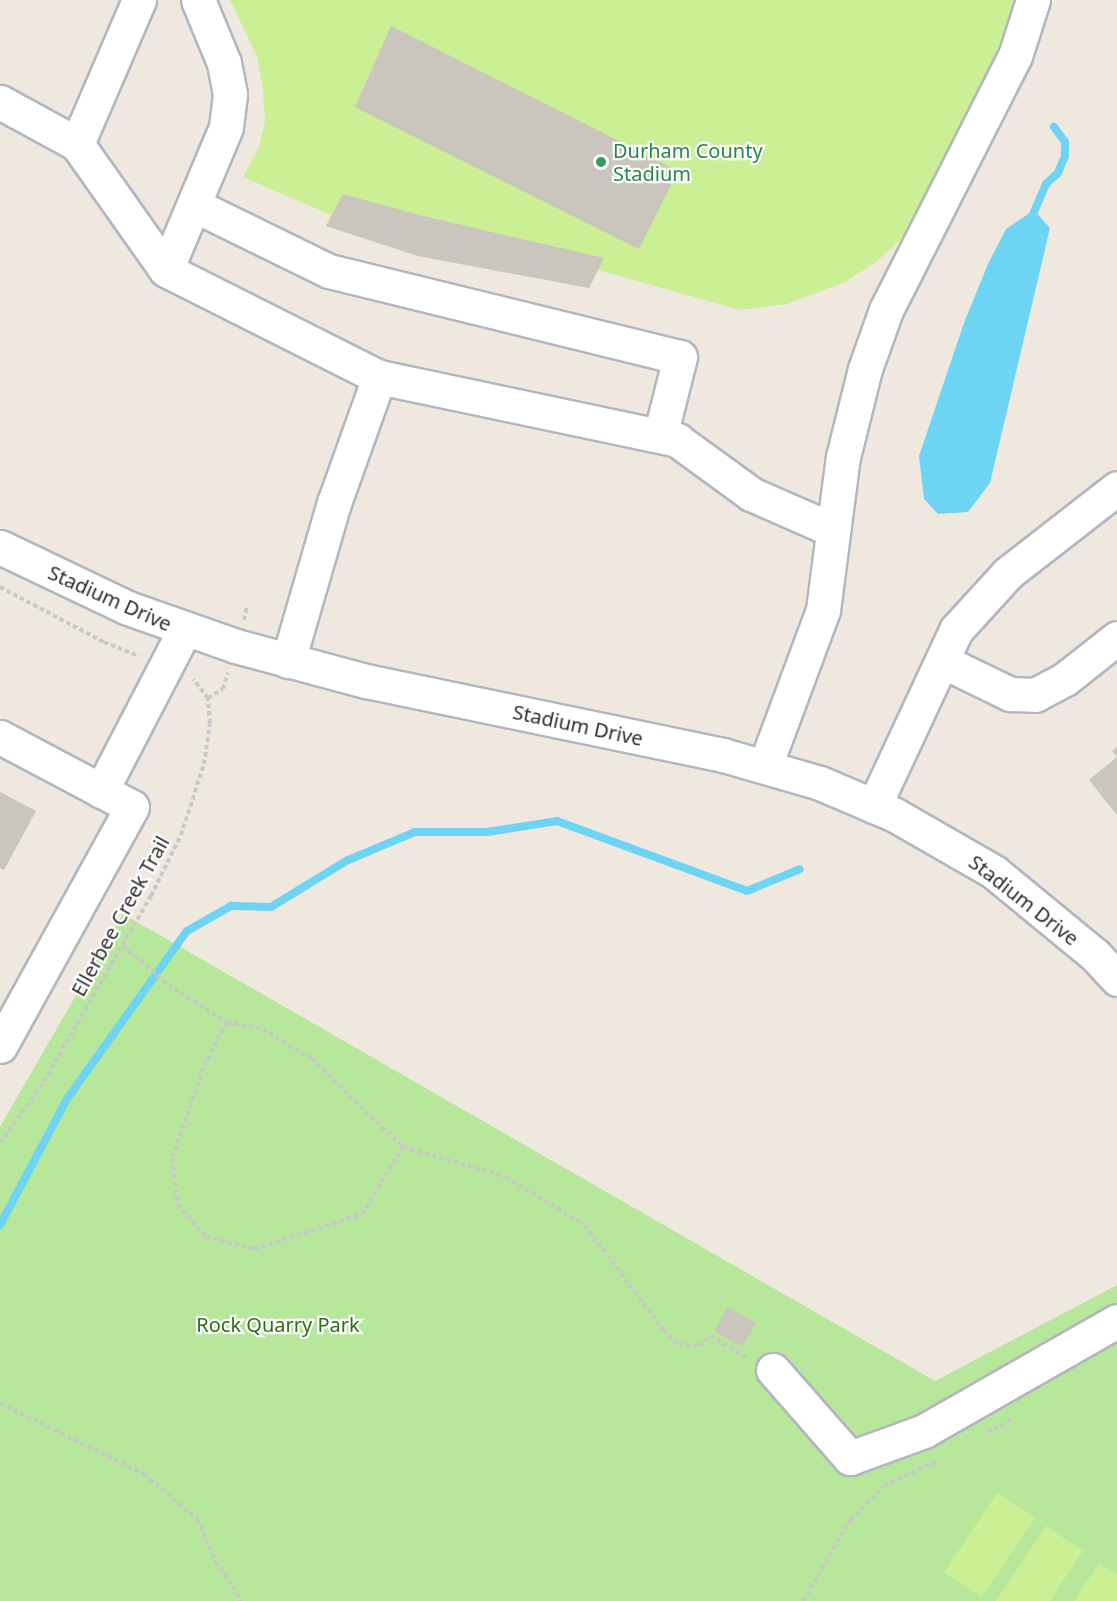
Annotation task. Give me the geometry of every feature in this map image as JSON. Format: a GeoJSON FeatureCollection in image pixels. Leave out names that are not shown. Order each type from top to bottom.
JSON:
{"type":"FeatureCollection","features":[{"type":"Feature","properties":{"kind":"street"},"geometry":{"type":"LineString","coordinates":[[77,144],[140,0]]}},
{"type":"Feature","properties":{"kind":"street"},"geometry":{"type":"LineString","coordinates":[[166,270],[226,127],[230,94],[224,63],[198,0]]}},
{"type":"Feature","properties":{"kind":"street"},"geometry":{"type":"LineString","coordinates":[[765,766],[823,610],[843,457],[865,369],[886,310],[1015,56],[1033,0]]}},
{"type":"Feature","properties":{"kind":"street"},"geometry":{"type":"LineString","coordinates":[[0,102],[77,144],[166,270],[379,377],[677,440],[751,494],[833,530]]}},
{"type":"Feature","properties":{"kind":"street"},"geometry":{"type":"LineString","coordinates":[[194,205],[329,271],[680,357],[660,436]]}},
{"type":"Feature","properties":{"kind":"street"},"geometry":{"type":"LineString","coordinates":[[288,661],[334,503],[379,377]]}},
{"type":"Feature","properties":{"kind":"street"},"geometry":{"type":"LineString","coordinates":[[874,806],[956,630],[983,597],[1117,488]]}},
{"type":"Feature","properties":{"kind":"street","name":"Stadium Drive"},"geometry":{"type":"LineString","coordinates":[[0,546],[71,582],[184,631],[288,661],[765,766],[874,806],[942,840],[994,872],[1046,913],[1117,979]]}},
{"type":"Feature","properties":{"kind":"street"},"geometry":{"type":"LineString","coordinates":[[101,791],[168,667],[184,631]]}},
{"type":"Feature","properties":{"kind":"street"},"geometry":{"type":"LineString","coordinates":[[942,661],[1010,694],[1035,695],[1065,679],[1117,638]]}},
{"type":"Feature","properties":{"kind":"street"},"geometry":{"type":"LineString","coordinates":[[0,737],[132,807],[0,1046]]}},
{"type":"Feature","properties":{"kind":"street"},"geometry":{"type":"LineString","coordinates":[[773,1370],[850,1458],[924,1431],[1117,1321]]}},
{"type":"Feature","properties":{"kind":"path"},"geometry":{"type":"LineString","coordinates":[[0,587],[104,642],[197,680],[208,698],[223,689],[228,672]]}},
{"type":"Feature","properties":{"kind":"path"},"geometry":{"type":"LineString","coordinates":[[243,620],[247,606]]}},
{"type":"Feature","properties":{"kind":"path","name":"Ellerbee Creek Trail"},"geometry":{"type":"LineString","coordinates":[[0,1143],[40,1088],[123,946],[181,835],[204,764],[210,723],[208,698]]}},
{"type":"Feature","properties":{"kind":"path"},"geometry":{"type":"LineString","coordinates":[[123,946],[145,961],[174,989],[227,1022],[263,1029],[312,1059],[404,1147],[506,1177],[585,1225],[663,1330],[678,1344],[699,1346],[710,1336],[773,1370]]}},
{"type":"Feature","properties":{"kind":"path"},"geometry":{"type":"LineString","coordinates":[[227,1022],[206,1061],[172,1159],[178,1204],[207,1237],[254,1249],[362,1214],[404,1147]]}},
{"type":"Feature","properties":{"kind":"path"},"geometry":{"type":"LineString","coordinates":[[0,1403],[144,1474],[197,1519],[216,1562],[242,1601]]}},
{"type":"Feature","properties":{"kind":"path"},"geometry":{"type":"LineString","coordinates":[[984,1434],[1009,1422],[1011,1408]]}},
{"type":"Feature","properties":{"kind":"path"},"geometry":{"type":"LineString","coordinates":[[803,1601],[830,1549],[859,1512],[884,1486],[948,1454]]}},
{"type":"Feature","properties":{"kind":"green space","name":"Durham County Stadium"},"geometry":{"type":"Polygon","coordinates":[[[230,0],[1022,0],[931,204],[899,241],[876,262],[845,282],[787,304],[740,310],[598,270],[589,288],[418,256],[326,226],[331,215],[243,177],[259,147],[265,121],[263,89],[257,56],[230,0]]]}},
{"type":"Feature","properties":{"kind":"green space","name":"Rock Quarry Park"},"geometry":{"type":"Polygon","coordinates":[[[123,914],[935,1381],[1117,1285],[1117,1601],[0,1601],[0,1127],[123,914]]]}},
{"type":"Feature","properties":{"kind":"green space"},"geometry":{"type":"Polygon","coordinates":[[[997,1493],[1035,1517],[982,1597],[944,1572],[997,1493]]]}},
{"type":"Feature","properties":{"kind":"green space"},"geometry":{"type":"Polygon","coordinates":[[[1046,1526],[1083,1551],[1050,1601],[996,1601],[1046,1526]]]}},
{"type":"Feature","properties":{"kind":"green space"},"geometry":{"type":"Polygon","coordinates":[[[1099,1563],[1117,1574],[1117,1601],[1074,1601],[1099,1563]]]}},
{"type":"Feature","properties":{"kind":"water"},"geometry":{"type":"Polygon","coordinates":[[[1034,210],[1050,228],[990,483],[968,512],[938,514],[924,499],[919,456],[964,323],[988,264],[1006,229],[1034,210]]]}},
{"type":"Feature","properties":{"kind":"building"},"geometry":{"type":"Polygon","coordinates":[[[391,26],[678,171],[639,249],[355,107],[391,26]]]}},
{"type":"Feature","properties":{"kind":"building"},"geometry":{"type":"Polygon","coordinates":[[[343,194],[419,215],[604,258],[589,288],[418,256],[326,226],[343,194]]]}},
{"type":"Feature","properties":{"kind":"building"},"geometry":{"type":"Polygon","coordinates":[[[1117,747],[1117,757],[1112,751],[1117,747]]]}},
{"type":"Feature","properties":{"kind":"building"},"geometry":{"type":"Polygon","coordinates":[[[1117,757],[1117,815],[1089,780],[1117,757]]]}},
{"type":"Feature","properties":{"kind":"building"},"geometry":{"type":"Polygon","coordinates":[[[0,792],[36,811],[4,870],[0,868],[0,792]]]}},
{"type":"Feature","properties":{"kind":"building"},"geometry":{"type":"Polygon","coordinates":[[[728,1307],[756,1323],[742,1347],[714,1331],[728,1307]]]}},
{"type":"Feature","properties":{"kind":"waterway"},"geometry":{"type":"LineString","coordinates":[[1030,221],[1046,184],[1058,173],[1065,156],[1065,142],[1054,127]]}},
{"type":"Feature","properties":{"kind":"waterway"},"geometry":{"type":"LineString","coordinates":[[0,1225],[67,1099],[187,931],[231,906],[271,907],[346,861],[415,832],[487,832],[557,821],[747,891],[800,869]]}},
{"type":"Feature","properties":{"kind":"place","name":"Durham County Stadium"},"geometry":{"type":"Point","coordinates":[601,162]}}]}
